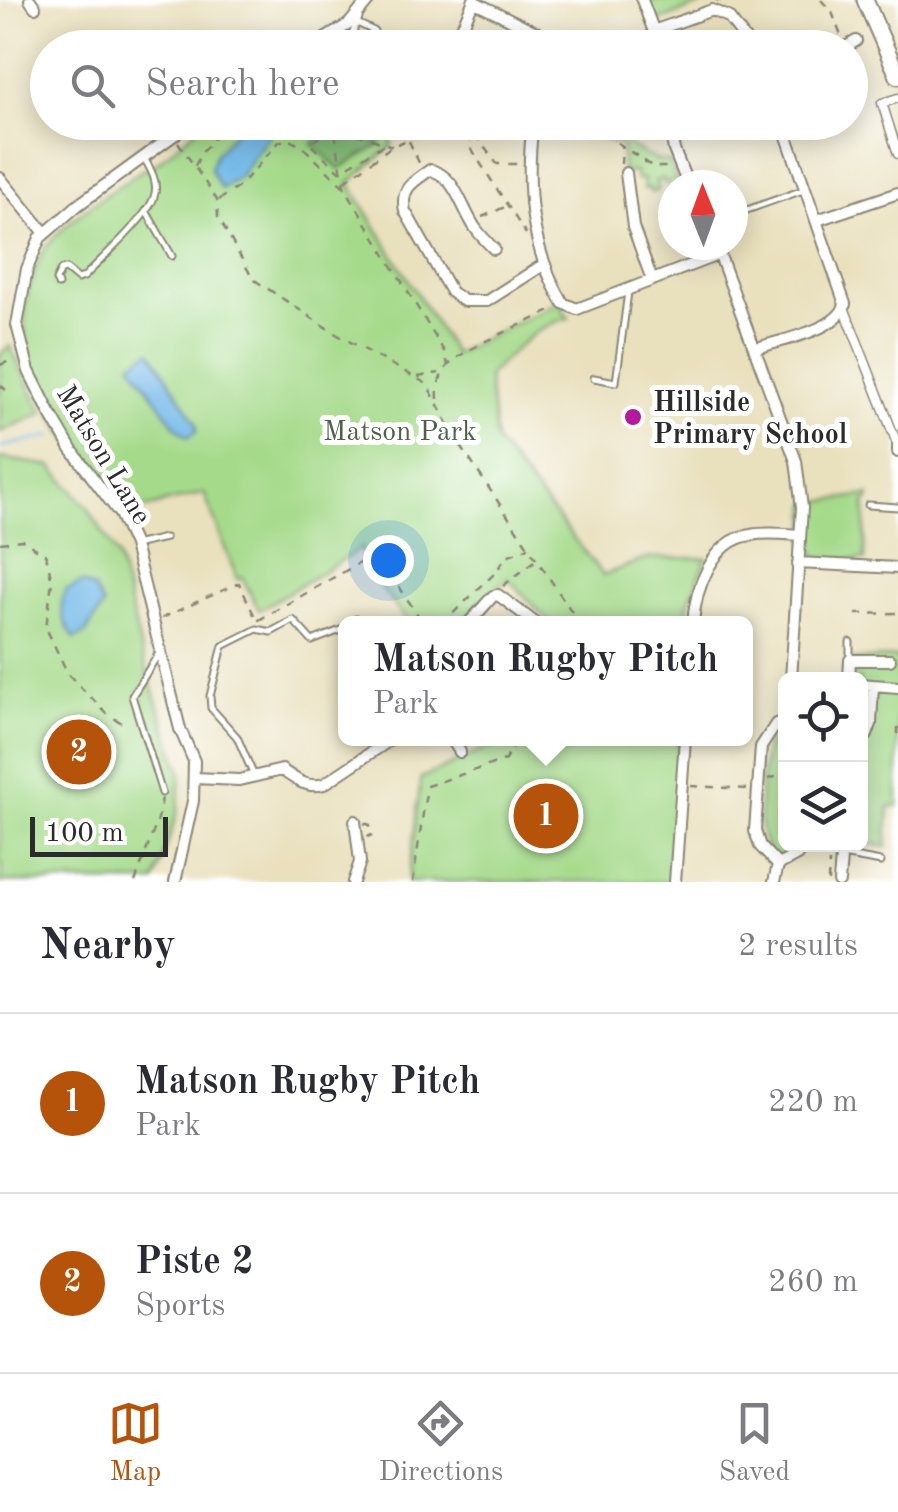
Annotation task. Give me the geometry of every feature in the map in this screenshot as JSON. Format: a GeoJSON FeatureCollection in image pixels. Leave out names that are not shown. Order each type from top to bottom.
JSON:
{"type":"FeatureCollection","features":[{"type":"Feature","properties":{"kind":"main road"},"geometry":{"type":"LineString","coordinates":[[865,0],[898,76]]}},
{"type":"Feature","properties":{"kind":"street"},"geometry":{"type":"LineString","coordinates":[[460,30],[474,0],[530,30]]}},
{"type":"Feature","properties":{"kind":"street"},"geometry":{"type":"LineString","coordinates":[[642,0],[656,30],[708,11],[719,3],[738,30]]}},
{"type":"Feature","properties":{"kind":"street"},"geometry":{"type":"LineString","coordinates":[[342,30],[366,4]]}},
{"type":"Feature","properties":{"kind":"street"},"geometry":{"type":"LineString","coordinates":[[898,98],[882,103],[898,154]]}},
{"type":"Feature","properties":{"kind":"street","name":"Matson Lane"},"geometry":{"type":"LineString","coordinates":[[171,140],[45,233],[36,244],[27,270],[17,325],[29,370],[64,436],[120,514],[134,546],[180,728],[194,760],[193,802],[175,882]]}},
{"type":"Feature","properties":{"kind":"street"},"geometry":{"type":"LineString","coordinates":[[531,140],[530,203],[543,265],[563,303],[577,309],[696,260]]}},
{"type":"Feature","properties":{"kind":"street"},"geometry":{"type":"LineString","coordinates":[[673,140],[681,170]]}},
{"type":"Feature","properties":{"kind":"street"},"geometry":{"type":"LineString","coordinates":[[788,140],[841,288],[844,310],[898,448]]}},
{"type":"Feature","properties":{"kind":"street"},"geometry":{"type":"LineString","coordinates":[[494,249],[472,221],[450,182],[438,171],[430,170],[407,187],[405,211],[451,292],[464,302],[487,302],[543,265]]}},
{"type":"Feature","properties":{"kind":"street"},"geometry":{"type":"LineString","coordinates":[[626,173],[632,227],[652,280]]}},
{"type":"Feature","properties":{"kind":"street"},"geometry":{"type":"LineString","coordinates":[[0,178],[45,233]]}},
{"type":"Feature","properties":{"kind":"street"},"geometry":{"type":"LineString","coordinates":[[817,220],[898,193]]}},
{"type":"Feature","properties":{"kind":"street"},"geometry":{"type":"LineString","coordinates":[[722,260],[796,461],[802,508],[792,672]]}},
{"type":"Feature","properties":{"kind":"street"},"geometry":{"type":"LineString","coordinates":[[756,348],[828,324],[844,310]]}},
{"type":"Feature","properties":{"kind":"street"},"geometry":{"type":"LineString","coordinates":[[693,616],[702,582],[715,558],[730,542],[749,535],[800,536]]}},
{"type":"Feature","properties":{"kind":"street"},"geometry":{"type":"LineString","coordinates":[[798,563],[898,568]]}},
{"type":"Feature","properties":{"kind":"street"},"geometry":{"type":"LineString","coordinates":[[475,616],[498,595],[526,616]]}},
{"type":"Feature","properties":{"kind":"street"},"geometry":{"type":"LineString","coordinates":[[849,672],[850,660],[890,660]]}},
{"type":"Feature","properties":{"kind":"street"},"geometry":{"type":"LineString","coordinates":[[868,684],[898,687]]}},
{"type":"Feature","properties":{"kind":"street"},"geometry":{"type":"LineString","coordinates":[[868,692],[872,724],[868,733]]}},
{"type":"Feature","properties":{"kind":"street"},"geometry":{"type":"LineString","coordinates":[[778,723],[761,748],[754,785],[755,832],[760,846],[778,865]]}},
{"type":"Feature","properties":{"kind":"street"},"geometry":{"type":"LineString","coordinates":[[194,778],[239,780],[282,770],[306,785],[315,786],[381,746]]}},
{"type":"Feature","properties":{"kind":"street"},"geometry":{"type":"LineString","coordinates":[[457,746],[460,752]]}},
{"type":"Feature","properties":{"kind":"street"},"geometry":{"type":"LineString","coordinates":[[675,882],[684,746]]}},
{"type":"Feature","properties":{"kind":"street"},"geometry":{"type":"LineString","coordinates":[[353,882],[360,862],[360,827]]}},
{"type":"Feature","properties":{"kind":"street"},"geometry":{"type":"LineString","coordinates":[[774,882],[778,865],[798,852]]}},
{"type":"Feature","properties":{"kind":"street"},"geometry":{"type":"LineString","coordinates":[[839,882],[842,852]]}},
{"type":"Feature","properties":{"kind":"lane"},"geometry":{"type":"LineString","coordinates":[[354,30],[366,4]]}},
{"type":"Feature","properties":{"kind":"lane"},"geometry":{"type":"LineString","coordinates":[[357,23],[372,30]]}},
{"type":"Feature","properties":{"kind":"lane"},"geometry":{"type":"LineString","coordinates":[[357,23],[359,30]]}},
{"type":"Feature","properties":{"kind":"lane"},"geometry":{"type":"LineString","coordinates":[[58,285],[61,270],[78,279],[84,277],[146,210],[155,196],[156,183],[144,158]]}},
{"type":"Feature","properties":{"kind":"lane"},"geometry":{"type":"LineString","coordinates":[[748,210],[806,189]]}},
{"type":"Feature","properties":{"kind":"lane"},"geometry":{"type":"LineString","coordinates":[[146,210],[148,220],[172,256]]}},
{"type":"Feature","properties":{"kind":"lane"},"geometry":{"type":"LineString","coordinates":[[594,378],[616,382],[628,289]]}},
{"type":"Feature","properties":{"kind":"lane"},"geometry":{"type":"LineString","coordinates":[[868,505],[898,507]]}},
{"type":"Feature","properties":{"kind":"lane"},"geometry":{"type":"LineString","coordinates":[[134,546],[165,538]]}},
{"type":"Feature","properties":{"kind":"lane"},"geometry":{"type":"LineString","coordinates":[[254,776],[237,738],[210,708],[224,646],[256,628],[270,632],[292,620],[312,641],[338,631]]}},
{"type":"Feature","properties":{"kind":"lane"},"geometry":{"type":"LineString","coordinates":[[850,642],[850,660]]}},
{"type":"Feature","properties":{"kind":"lane"},"geometry":{"type":"LineString","coordinates":[[159,653],[132,696],[162,794]]}},
{"type":"Feature","properties":{"kind":"lane"},"geometry":{"type":"LineString","coordinates":[[848,852],[880,862]]}},
{"type":"Feature","properties":{"kind":"path"},"geometry":{"type":"LineString","coordinates":[[821,0],[841,30]]}},
{"type":"Feature","properties":{"kind":"path"},"geometry":{"type":"LineString","coordinates":[[175,140],[217,200],[218,217],[253,279],[361,349],[427,384],[456,438],[575,616]]}},
{"type":"Feature","properties":{"kind":"path"},"geometry":{"type":"LineString","coordinates":[[194,167],[212,140]]}},
{"type":"Feature","properties":{"kind":"path"},"geometry":{"type":"LineString","coordinates":[[217,200],[240,186],[278,142],[290,140],[344,184]]}},
{"type":"Feature","properties":{"kind":"path"},"geometry":{"type":"LineString","coordinates":[[302,146],[315,140]]}},
{"type":"Feature","properties":{"kind":"path"},"geometry":{"type":"LineString","coordinates":[[336,140],[344,184],[445,353],[448,365]]}},
{"type":"Feature","properties":{"kind":"path"},"geometry":{"type":"LineString","coordinates":[[370,140],[392,146]]}},
{"type":"Feature","properties":{"kind":"path"},"geometry":{"type":"LineString","coordinates":[[344,184],[392,146],[410,140],[424,174]]}},
{"type":"Feature","properties":{"kind":"path"},"geometry":{"type":"LineString","coordinates":[[470,140],[468,144],[528,238]]}},
{"type":"Feature","properties":{"kind":"path"},"geometry":{"type":"LineString","coordinates":[[479,140],[497,164],[529,164]]}},
{"type":"Feature","properties":{"kind":"path"},"geometry":{"type":"LineString","coordinates":[[613,140],[654,167],[679,166]]}},
{"type":"Feature","properties":{"kind":"path"},"geometry":{"type":"LineString","coordinates":[[310,144],[340,171]]}},
{"type":"Feature","properties":{"kind":"path"},"geometry":{"type":"LineString","coordinates":[[340,171],[383,145]]}},
{"type":"Feature","properties":{"kind":"path"},"geometry":{"type":"LineString","coordinates":[[472,221],[508,206],[530,203]]}},
{"type":"Feature","properties":{"kind":"path"},"geometry":{"type":"LineString","coordinates":[[439,406],[437,389],[448,365],[563,303]]}},
{"type":"Feature","properties":{"kind":"path"},"geometry":{"type":"LineString","coordinates":[[0,364],[24,355]]}},
{"type":"Feature","properties":{"kind":"path"},"geometry":{"type":"LineString","coordinates":[[416,376],[443,372]]}},
{"type":"Feature","properties":{"kind":"path"},"geometry":{"type":"LineString","coordinates":[[0,386],[6,390]]}},
{"type":"Feature","properties":{"kind":"path"},"geometry":{"type":"LineString","coordinates":[[0,544],[22,540],[46,555],[52,581],[46,628],[68,674],[107,714],[122,723]]}},
{"type":"Feature","properties":{"kind":"path"},"geometry":{"type":"LineString","coordinates":[[450,616],[507,556],[529,547]]}},
{"type":"Feature","properties":{"kind":"path"},"geometry":{"type":"LineString","coordinates":[[151,623],[239,583],[258,621],[377,553],[418,616]]}},
{"type":"Feature","properties":{"kind":"path"},"geometry":{"type":"LineString","coordinates":[[498,595],[513,576],[536,559]]}},
{"type":"Feature","properties":{"kind":"path"},"geometry":{"type":"LineString","coordinates":[[856,614],[898,613]]}},
{"type":"Feature","properties":{"kind":"path"},"geometry":{"type":"LineString","coordinates":[[898,727],[898,734]]}},
{"type":"Feature","properties":{"kind":"path"},"geometry":{"type":"LineString","coordinates":[[413,882],[427,786],[506,760],[514,746]]}},
{"type":"Feature","properties":{"kind":"path"},"geometry":{"type":"LineString","coordinates":[[688,785],[754,785],[778,778]]}},
{"type":"Feature","properties":{"kind":"path"},"geometry":{"type":"LineString","coordinates":[[135,882],[158,819],[162,794]]}},
{"type":"Feature","properties":{"kind":"path"},"geometry":{"type":"LineString","coordinates":[[828,882],[830,862]]}},
{"type":"Feature","properties":{"kind":"green space"},"geometry":{"type":"Polygon","coordinates":[[[642,0],[705,0],[706,3],[653,23],[642,0]]]}},
{"type":"Feature","properties":{"kind":"green space","name":"Matson Park"},"geometry":{"type":"Polygon","coordinates":[[[183,140],[391,140],[392,146],[349,183],[454,354],[558,302],[569,318],[535,333],[488,376],[496,442],[603,575],[648,558],[707,558],[688,603],[687,616],[543,616],[508,578],[467,616],[403,616],[366,569],[362,548],[259,610],[242,577],[237,579],[204,493],[126,513],[85,463],[49,407],[35,378],[25,316],[37,264],[56,236],[91,206],[142,170],[150,169],[183,140]]]}},
{"type":"Feature","properties":{"kind":"green space"},"geometry":{"type":"Polygon","coordinates":[[[318,140],[370,140],[381,144],[339,169],[312,144],[318,140]]]}},
{"type":"Feature","properties":{"kind":"green space"},"geometry":{"type":"Polygon","coordinates":[[[607,140],[620,140],[648,157],[669,161],[673,170],[658,170],[658,190],[651,193],[649,188],[644,189],[643,179],[636,179],[635,172],[622,173],[622,147],[607,140]]]}},
{"type":"Feature","properties":{"kind":"green space"},"geometry":{"type":"Polygon","coordinates":[[[10,346],[43,413],[0,432],[0,354],[10,346]]]}},
{"type":"Feature","properties":{"kind":"green space"},"geometry":{"type":"Polygon","coordinates":[[[0,458],[51,466],[88,508],[118,557],[143,658],[181,774],[178,810],[155,882],[0,882],[0,458]]]}},
{"type":"Feature","properties":{"kind":"green space"},"geometry":{"type":"Polygon","coordinates":[[[869,495],[865,502],[865,560],[820,558],[807,545],[808,503],[869,495]]]}},
{"type":"Feature","properties":{"kind":"green space"},"geometry":{"type":"Polygon","coordinates":[[[898,657],[898,806],[889,806],[887,847],[868,844],[868,672],[849,672],[850,660],[898,657]]]}},
{"type":"Feature","properties":{"kind":"green space"},"geometry":{"type":"Polygon","coordinates":[[[778,729],[778,852],[792,852],[781,857],[771,853],[761,826],[763,769],[770,736],[778,729]]]}},
{"type":"Feature","properties":{"kind":"green space"},"geometry":{"type":"Polygon","coordinates":[[[492,746],[679,746],[670,882],[408,882],[421,778],[492,746]]]}},
{"type":"Feature","properties":{"kind":"water"},"geometry":{"type":"Polygon","coordinates":[[[228,140],[266,140],[240,176],[221,189],[210,169],[215,155],[228,140]]]}},
{"type":"Feature","properties":{"kind":"water"},"geometry":{"type":"Polygon","coordinates":[[[151,351],[196,422],[197,431],[188,437],[176,427],[131,363],[151,351]]]}},
{"type":"Feature","properties":{"kind":"water"},"geometry":{"type":"Polygon","coordinates":[[[82,583],[94,589],[103,606],[85,634],[75,639],[65,622],[62,603],[66,590],[82,583]]]}},
{"type":"Feature","properties":{"kind":"waterway"},"geometry":{"type":"LineString","coordinates":[[0,447],[52,436]]}},
{"type":"Feature","properties":{"kind":"place","name":"Hillside Primary School"},"geometry":{"type":"Point","coordinates":[633,417]}},
{"type":"Feature","properties":{"kind":"place","name":"Piste 2"},"geometry":{"type":"Point","coordinates":[79,752]}},
{"type":"Feature","properties":{"kind":"place","name":"Matson Rugby Pitch"},"geometry":{"type":"Point","coordinates":[546,816]}}]}
